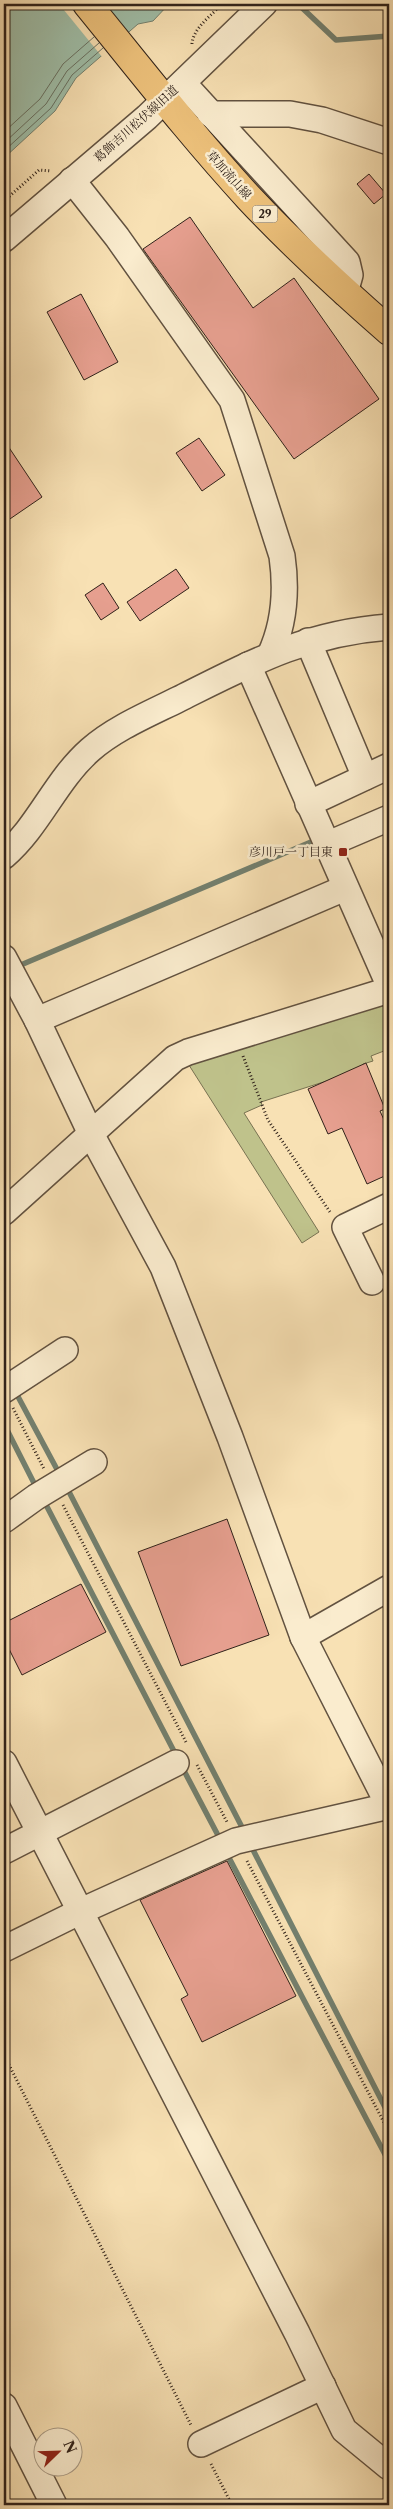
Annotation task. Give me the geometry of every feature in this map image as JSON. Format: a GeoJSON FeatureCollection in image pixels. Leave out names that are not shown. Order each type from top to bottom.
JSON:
{"type":"FeatureCollection","features":[{"type":"Feature","properties":{"kind":"main road","name":"草加流山線"},"geometry":{"type":"LineString","coordinates":[[87,4],[167,90],[250,198],[345,293],[389,331]]}},
{"type":"Feature","properties":{"kind":"street","name":"葛飾吉川松伏線旧道"},"geometry":{"type":"LineString","coordinates":[[4,239],[66,176],[264,4]]}},
{"type":"Feature","properties":{"kind":"street"},"geometry":{"type":"LineString","coordinates":[[167,90],[210,114],[322,232],[347,262],[350,275],[345,293]]}},
{"type":"Feature","properties":{"kind":"street"},"geometry":{"type":"LineString","coordinates":[[210,114],[290,114],[322,120],[389,142]]}},
{"type":"Feature","properties":{"kind":"street"},"geometry":{"type":"LineString","coordinates":[[66,176],[117,237],[232,400],[282,556],[285,572],[284,618],[270,655]]}},
{"type":"Feature","properties":{"kind":"street"},"geometry":{"type":"LineString","coordinates":[[4,856],[42,812],[70,770],[90,750],[126,726],[270,655],[308,641],[352,630],[389,627]]}},
{"type":"Feature","properties":{"kind":"street"},"geometry":{"type":"LineString","coordinates":[[308,641],[365,777]]}},
{"type":"Feature","properties":{"kind":"street"},"geometry":{"type":"LineString","coordinates":[[248,665],[389,985]]}},
{"type":"Feature","properties":{"kind":"street"},"geometry":{"type":"LineString","coordinates":[[308,804],[389,766]]}},
{"type":"Feature","properties":{"kind":"street"},"geometry":{"type":"LineString","coordinates":[[326,845],[389,818]]}},
{"type":"Feature","properties":{"kind":"street"},"geometry":{"type":"LineString","coordinates":[[37,1020],[345,888]]}},
{"type":"Feature","properties":{"kind":"street"},"geometry":{"type":"LineString","coordinates":[[4,958],[37,1020],[91,1134],[163,1268],[230,1437],[303,1637],[389,1806],[236,1841],[79,1912],[4,1949]]}},
{"type":"Feature","properties":{"kind":"street"},"geometry":{"type":"LineString","coordinates":[[4,1212],[175,1058],[235,1037],[389,990]]}},
{"type":"Feature","properties":{"kind":"street"},"geometry":{"type":"LineString","coordinates":[[372,1282],[345,1227],[389,1206]]}},
{"type":"Feature","properties":{"kind":"street"},"geometry":{"type":"LineString","coordinates":[[4,1390],[65,1350]]}},
{"type":"Feature","properties":{"kind":"street"},"geometry":{"type":"LineString","coordinates":[[4,1520],[36,1497],[94,1462]]}},
{"type":"Feature","properties":{"kind":"street"},"geometry":{"type":"LineString","coordinates":[[303,1637],[389,1588]]}},
{"type":"Feature","properties":{"kind":"street"},"geometry":{"type":"LineString","coordinates":[[4,1763],[297,2333],[344,2430],[389,2467]]}},
{"type":"Feature","properties":{"kind":"street"},"geometry":{"type":"LineString","coordinates":[[4,1851],[176,1763]]}},
{"type":"Feature","properties":{"kind":"street"},"geometry":{"type":"LineString","coordinates":[[201,2444],[322,2386]]}},
{"type":"Feature","properties":{"kind":"street"},"geometry":{"type":"LineString","coordinates":[[4,2406],[54,2505]]}},
{"type":"Feature","properties":{"kind":"path"},"geometry":{"type":"LineString","coordinates":[[194,52],[192,37],[222,4]]}},
{"type":"Feature","properties":{"kind":"path"},"geometry":{"type":"LineString","coordinates":[[4,201],[38,170],[66,176]]}},
{"type":"Feature","properties":{"kind":"path"},"geometry":{"type":"LineString","coordinates":[[235,1037],[268,1120],[340,1227],[345,1227]]}},
{"type":"Feature","properties":{"kind":"path"},"geometry":{"type":"LineString","coordinates":[[4,2055],[232,2505]]}},
{"type":"Feature","properties":{"kind":"green space"},"geometry":{"type":"Polygon","coordinates":[[[375,1002],[383,1006],[389,1021],[389,1049],[371,1056],[373,1061],[363,1064],[364,1069],[261,1102],[262,1105],[244,1113],[319,1232],[302,1243],[187,1062],[375,1002]]]}},
{"type":"Feature","properties":{"kind":"water"},"geometry":{"type":"Polygon","coordinates":[[[4,4],[169,4],[153,21],[138,24],[76,78],[55,111],[4,158],[4,4]]]}},
{"type":"Feature","properties":{"kind":"pier"},"geometry":{"type":"Polygon","coordinates":[[[59,4],[68,4],[108,53],[103,58],[59,4]]]}},
{"type":"Feature","properties":{"kind":"building"},"geometry":{"type":"Polygon","coordinates":[[[369,174],[386,194],[374,204],[357,184],[369,174]]]}},
{"type":"Feature","properties":{"kind":"building"},"geometry":{"type":"Polygon","coordinates":[[[190,217],[253,308],[294,278],[379,399],[294,459],[143,249],[190,217]]]}},
{"type":"Feature","properties":{"kind":"building"},"geometry":{"type":"Polygon","coordinates":[[[81,294],[118,362],[84,380],[47,312],[81,294]]]}},
{"type":"Feature","properties":{"kind":"building"},"geometry":{"type":"Polygon","coordinates":[[[199,438],[225,475],[202,491],[176,453],[199,438]]]}},
{"type":"Feature","properties":{"kind":"building"},"geometry":{"type":"Polygon","coordinates":[[[4,440],[42,497],[4,523],[4,440]]]}},
{"type":"Feature","properties":{"kind":"building"},"geometry":{"type":"Polygon","coordinates":[[[176,569],[189,588],[140,621],[127,602],[176,569]]]}},
{"type":"Feature","properties":{"kind":"building"},"geometry":{"type":"Polygon","coordinates":[[[103,583],[119,608],[101,620],[85,595],[103,583]]]}},
{"type":"Feature","properties":{"kind":"building"},"geometry":{"type":"Polygon","coordinates":[[[366,1063],[385,1109],[380,1111],[389,1131],[389,1174],[367,1184],[342,1128],[328,1134],[308,1089],[366,1063]]]}},
{"type":"Feature","properties":{"kind":"building"},"geometry":{"type":"Polygon","coordinates":[[[227,1519],[269,1635],[181,1666],[138,1552],[227,1519]]]}},
{"type":"Feature","properties":{"kind":"building"},"geometry":{"type":"Polygon","coordinates":[[[81,1584],[106,1632],[22,1675],[4,1639],[4,1623],[81,1584]]]}},
{"type":"Feature","properties":{"kind":"building"},"geometry":{"type":"Polygon","coordinates":[[[227,1861],[296,1996],[202,2042],[181,1999],[188,1995],[140,1900],[227,1861]]]}},
{"type":"Feature","properties":{"kind":"waterway"},"geometry":{"type":"LineString","coordinates":[[298,4],[336,40],[389,36]]}},
{"type":"Feature","properties":{"kind":"waterway"},"geometry":{"type":"LineString","coordinates":[[16,967],[318,839]]}},
{"type":"Feature","properties":{"kind":"waterway"},"geometry":{"type":"LineString","coordinates":[[4,1369],[10,1381]]}},
{"type":"Feature","properties":{"kind":"waterway"},"geometry":{"type":"LineString","coordinates":[[15,1391],[60,1475]]}},
{"type":"Feature","properties":{"kind":"waterway"},"geometry":{"type":"LineString","coordinates":[[4,1424],[37,1489]]}},
{"type":"Feature","properties":{"kind":"waterway"},"geometry":{"type":"LineString","coordinates":[[66,1486],[245,1833]]}},
{"type":"Feature","properties":{"kind":"waterway"},"geometry":{"type":"LineString","coordinates":[[43,1499],[177,1757]]}},
{"type":"Feature","properties":{"kind":"waterway"},"geometry":{"type":"LineString","coordinates":[[181,1765],[221,1841]]}},
{"type":"Feature","properties":{"kind":"waterway"},"geometry":{"type":"LineString","coordinates":[[250,1844],[389,2115]]}},
{"type":"Feature","properties":{"kind":"waterway"},"geometry":{"type":"LineString","coordinates":[[226,1852],[389,2162]]}},
{"type":"Feature","properties":{"kind":"place","name":"彦川戸一丁目東"},"geometry":{"type":"Point","coordinates":[343,852]}}]}
